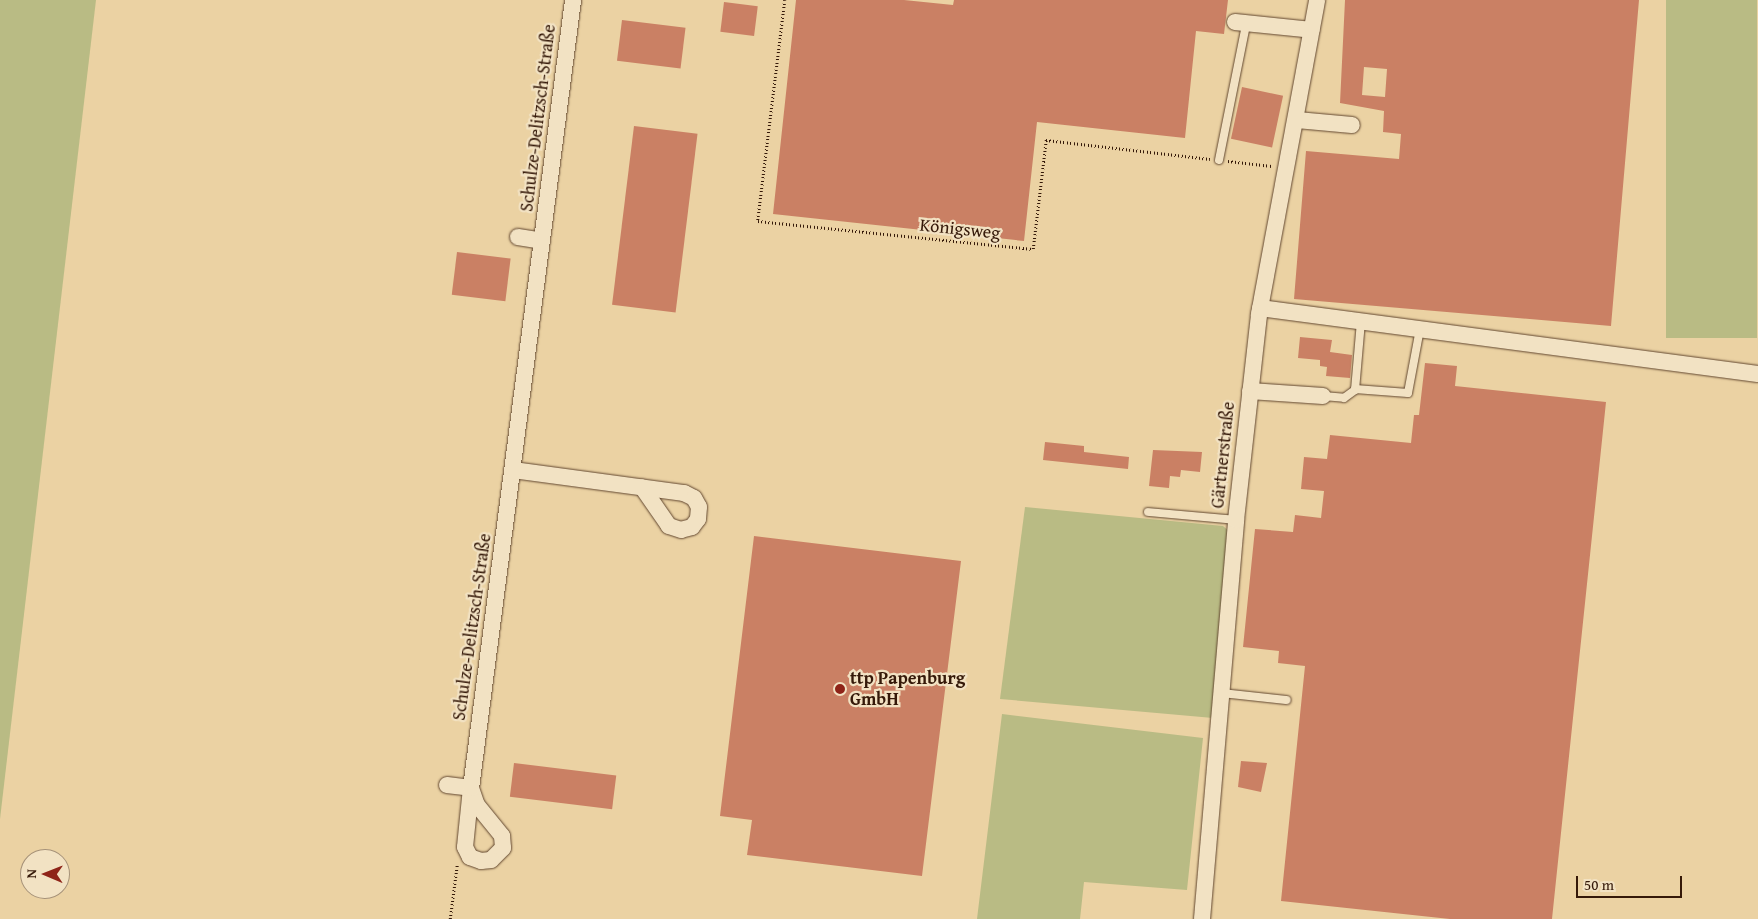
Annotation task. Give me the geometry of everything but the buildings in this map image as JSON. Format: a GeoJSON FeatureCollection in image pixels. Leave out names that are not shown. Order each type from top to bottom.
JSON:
{"type":"FeatureCollection","features":[{"type":"Feature","properties":{"kind":"street","name":"Schulze-Delitzsch-Straße"},"geometry":{"type":"LineString","coordinates":[[448,785],[471,788],[573,0]]}},
{"type":"Feature","properties":{"kind":"street","name":"Gärtnerstraße"},"geometry":{"type":"LineString","coordinates":[[1202,919],[1236,520],[1260,308],[1285,167],[1297,120],[1317,0]]}},
{"type":"Feature","properties":{"kind":"street"},"geometry":{"type":"LineString","coordinates":[[1240,23],[1312,30]]}},
{"type":"Feature","properties":{"kind":"street"},"geometry":{"type":"LineString","coordinates":[[1297,120],[1352,125]]}},
{"type":"Feature","properties":{"kind":"street"},"geometry":{"type":"LineString","coordinates":[[518,237],[542,241]]}},
{"type":"Feature","properties":{"kind":"street"},"geometry":{"type":"LineString","coordinates":[[1260,308],[1758,374]]}},
{"type":"Feature","properties":{"kind":"street"},"geometry":{"type":"LineString","coordinates":[[1250,391],[1323,396]]}},
{"type":"Feature","properties":{"kind":"street"},"geometry":{"type":"LineString","coordinates":[[513,470],[642,487]]}},
{"type":"Feature","properties":{"kind":"lane"},"geometry":{"type":"LineString","coordinates":[[1219,160],[1240,23]]}},
{"type":"Feature","properties":{"kind":"lane"},"geometry":{"type":"LineString","coordinates":[[1323,396],[1350,397],[1355,388],[1361,321]]}},
{"type":"Feature","properties":{"kind":"lane"},"geometry":{"type":"LineString","coordinates":[[1355,388],[1408,393],[1420,329]]}},
{"type":"Feature","properties":{"kind":"lane"},"geometry":{"type":"LineString","coordinates":[[1148,512],[1236,520]]}},
{"type":"Feature","properties":{"kind":"lane"},"geometry":{"type":"LineString","coordinates":[[1221,693],[1287,700]]}},
{"type":"Feature","properties":{"kind":"path","name":"Königsweg"},"geometry":{"type":"LineString","coordinates":[[785,0],[758,221],[1033,249],[1046,140],[1285,167]]}},
{"type":"Feature","properties":{"kind":"path"},"geometry":{"type":"LineString","coordinates":[[450,919],[458,863]]}},
{"type":"Feature","properties":{"kind":"green space"},"geometry":{"type":"Polygon","coordinates":[[[0,0],[96,0],[0,819],[0,0]]]}},
{"type":"Feature","properties":{"kind":"green space"},"geometry":{"type":"Polygon","coordinates":[[[1666,0],[1757,0],[1757,338],[1666,338],[1666,0]]]}},
{"type":"Feature","properties":{"kind":"green space"},"geometry":{"type":"Polygon","coordinates":[[[1025,507],[1223,526],[1230,532],[1213,718],[1000,699],[1025,507]]]}},
{"type":"Feature","properties":{"kind":"green space"},"geometry":{"type":"Polygon","coordinates":[[[1002,714],[1203,738],[1187,890],[1084,882],[1080,919],[977,919],[1002,714]]]}},
{"type":"Feature","properties":{"kind":"place","name":"ttp Papenburg GmbH"},"geometry":{"type":"Point","coordinates":[840,689]}}]}
